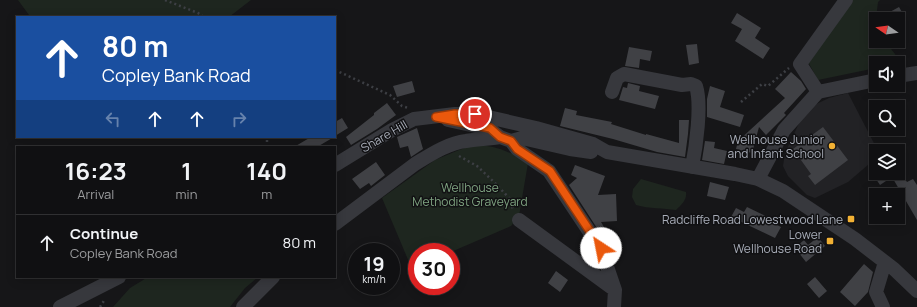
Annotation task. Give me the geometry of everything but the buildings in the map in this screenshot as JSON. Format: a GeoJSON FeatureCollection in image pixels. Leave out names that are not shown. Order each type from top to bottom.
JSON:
{"type":"FeatureCollection","features":[{"type":"Feature","properties":{"kind":"street"},"geometry":{"type":"LineString","coordinates":[[818,92],[800,64],[846,0]]}},
{"type":"Feature","properties":{"kind":"street"},"geometry":{"type":"LineString","coordinates":[[905,75],[917,72]]}},
{"type":"Feature","properties":{"kind":"street"},"geometry":{"type":"LineString","coordinates":[[612,92],[617,78],[624,74],[682,85],[691,84],[696,86],[698,101],[697,133],[696,151],[692,167]]}},
{"type":"Feature","properties":{"kind":"street"},"geometry":{"type":"LineString","coordinates":[[758,179],[784,130],[818,92],[869,81]]}},
{"type":"Feature","properties":{"kind":"street"},"geometry":{"type":"LineString","coordinates":[[436,117],[455,114],[475,114],[536,128],[592,144],[607,152]]}},
{"type":"Feature","properties":{"kind":"street"},"geometry":{"type":"LineString","coordinates":[[436,117],[490,128],[517,149],[550,171],[601,248],[616,290],[614,307]]}},
{"type":"Feature","properties":{"kind":"street","name":"Share Hill"},"geometry":{"type":"LineString","coordinates":[[336,164],[392,130],[414,119],[436,117]]}},
{"type":"Feature","properties":{"kind":"street"},"geometry":{"type":"LineString","coordinates":[[336,223],[415,164],[450,146],[465,140],[522,138],[570,149],[607,152],[758,179],[782,191],[855,239],[894,269],[917,291]]}},
{"type":"Feature","properties":{"kind":"street"},"geometry":{"type":"LineString","coordinates":[[519,220],[616,290]]}},
{"type":"Feature","properties":{"kind":"street"},"geometry":{"type":"LineString","coordinates":[[883,307],[876,292],[885,262]]}},
{"type":"Feature","properties":{"kind":"street"},"geometry":{"type":"LineString","coordinates":[[60,307],[118,278]]}},
{"type":"Feature","properties":{"kind":"street"},"geometry":{"type":"LineString","coordinates":[[243,307],[272,278]]}},
{"type":"Feature","properties":{"kind":"path"},"geometry":{"type":"LineString","coordinates":[[165,0],[202,16]]}},
{"type":"Feature","properties":{"kind":"path"},"geometry":{"type":"LineString","coordinates":[[741,102],[762,84],[768,86],[796,62],[800,64]]}},
{"type":"Feature","properties":{"kind":"path"},"geometry":{"type":"LineString","coordinates":[[336,70],[390,95],[402,106],[409,109]]}},
{"type":"Feature","properties":{"kind":"path"},"geometry":{"type":"LineString","coordinates":[[450,146],[453,152],[477,166],[510,199],[515,218],[519,220]]}},
{"type":"Feature","properties":{"kind":"shaded area","name":"Wellhouse Junior and Infant School"},"geometry":{"type":"Polygon","coordinates":[[[848,93],[874,144],[869,144],[869,164],[848,182],[815,198],[807,195],[788,176],[783,166],[785,153],[801,119],[808,108],[829,98],[848,93]]]}},
{"type":"Feature","properties":{"kind":"green space"},"geometry":{"type":"Polygon","coordinates":[[[18,0],[251,0],[230,16],[29,15],[18,0]]]}},
{"type":"Feature","properties":{"kind":"green space"},"geometry":{"type":"Polygon","coordinates":[[[853,0],[880,0],[878,2],[877,12],[869,12],[869,48],[890,48],[896,56],[869,56],[869,69],[818,80],[807,60],[853,0]]]}},
{"type":"Feature","properties":{"kind":"green space","name":"Wellhouse Methodist Graveyard"},"geometry":{"type":"Polygon","coordinates":[[[474,145],[489,146],[502,150],[528,163],[519,216],[511,226],[460,248],[460,243],[408,243],[408,260],[382,198],[435,160],[474,145]]]}},
{"type":"Feature","properties":{"kind":"green space"},"geometry":{"type":"Polygon","coordinates":[[[641,179],[686,192],[685,200],[676,210],[636,205],[632,197],[633,189],[641,179]]]}},
{"type":"Feature","properties":{"kind":"green space"},"geometry":{"type":"Polygon","coordinates":[[[146,278],[257,278],[245,288],[230,307],[113,307],[130,288],[146,278]]]}},
{"type":"Feature","properties":{"kind":"place","name":"Wellhouse Junior and Infant School"},"geometry":{"type":"Point","coordinates":[832,146]}},
{"type":"Feature","properties":{"kind":"place","name":"Radcliffe Road Lowestwood Lane"},"geometry":{"type":"Point","coordinates":[851,219]}},
{"type":"Feature","properties":{"kind":"place","name":"Lower Wellhouse Road"},"geometry":{"type":"Point","coordinates":[830,241]}},
{"type":"Feature","properties":{"kind":"route"},"geometry":{"type":"LineString","coordinates":[[475,114],[455,114],[436,117],[490,128],[500,137],[511,141],[517,149],[550,171],[601,248]]}}]}
